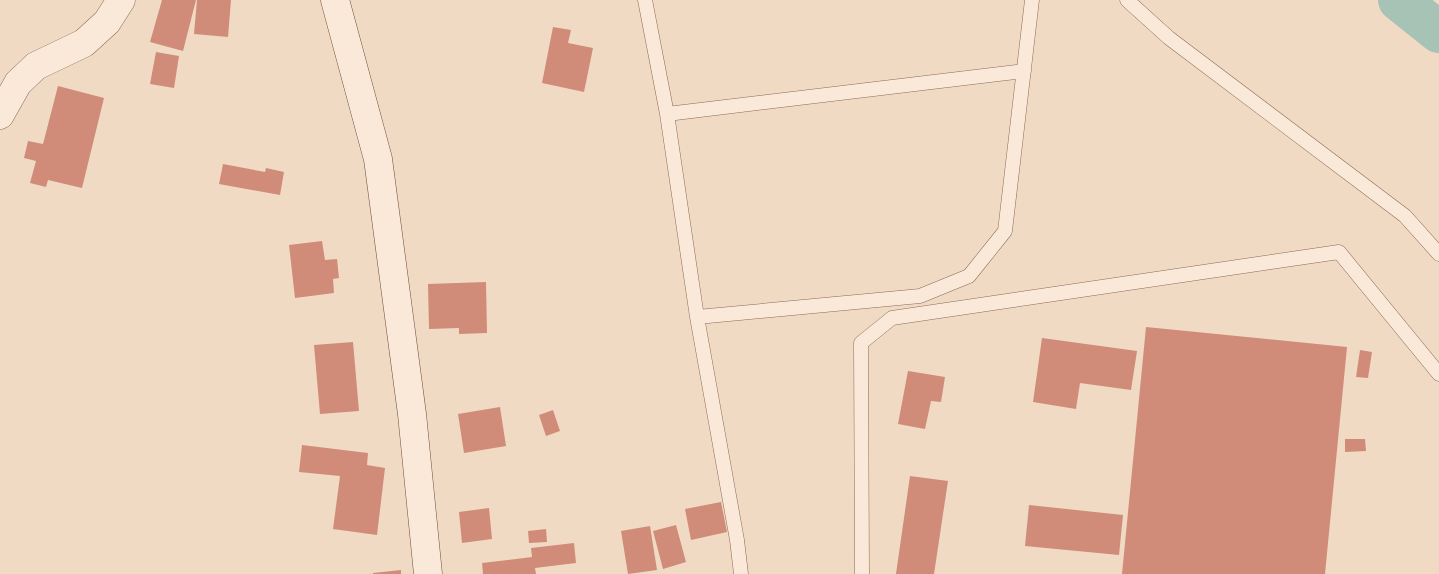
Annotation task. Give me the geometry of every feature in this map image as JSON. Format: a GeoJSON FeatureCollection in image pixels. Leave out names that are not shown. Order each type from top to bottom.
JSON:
{"type":"FeatureCollection","features":[{"type":"Feature","properties":{"kind":"street"},"geometry":{"type":"LineString","coordinates":[[0,115],[18,82],[36,66],[84,43],[107,22],[121,0]]}},
{"type":"Feature","properties":{"kind":"street"},"geometry":{"type":"LineString","coordinates":[[335,0],[378,159],[412,414],[428,574]]}},
{"type":"Feature","properties":{"kind":"lane"},"geometry":{"type":"LineString","coordinates":[[645,0],[667,114],[697,317],[737,540],[741,574]]}},
{"type":"Feature","properties":{"kind":"lane"},"geometry":{"type":"LineString","coordinates":[[697,317],[920,296],[969,276],[1005,231],[1032,0]]}},
{"type":"Feature","properties":{"kind":"lane"},"geometry":{"type":"LineString","coordinates":[[1127,0],[1169,38],[1405,216],[1439,254]]}},
{"type":"Feature","properties":{"kind":"lane"},"geometry":{"type":"LineString","coordinates":[[667,114],[1024,71]]}},
{"type":"Feature","properties":{"kind":"lane"},"geometry":{"type":"LineString","coordinates":[[862,574],[861,343],[892,318],[1339,252],[1439,374]]}},
{"type":"Feature","properties":{"kind":"building"},"geometry":{"type":"Polygon","coordinates":[[[162,0],[196,0],[183,51],[150,42],[162,0]]]}},
{"type":"Feature","properties":{"kind":"building"},"geometry":{"type":"Polygon","coordinates":[[[197,0],[231,0],[228,37],[194,34],[197,0]]]}},
{"type":"Feature","properties":{"kind":"building"},"geometry":{"type":"Polygon","coordinates":[[[553,27],[571,30],[568,43],[593,48],[584,92],[542,83],[553,27]]]}},
{"type":"Feature","properties":{"kind":"building"},"geometry":{"type":"Polygon","coordinates":[[[156,52],[179,56],[174,88],[150,84],[156,52]]]}},
{"type":"Feature","properties":{"kind":"building"},"geometry":{"type":"Polygon","coordinates":[[[58,86],[104,98],[82,188],[48,180],[46,187],[30,183],[36,161],[24,158],[28,141],[43,144],[58,86]]]}},
{"type":"Feature","properties":{"kind":"building"},"geometry":{"type":"Polygon","coordinates":[[[223,164],[265,172],[266,168],[284,172],[280,195],[219,184],[223,164]]]}},
{"type":"Feature","properties":{"kind":"building"},"geometry":{"type":"Polygon","coordinates":[[[322,241],[325,260],[337,259],[339,278],[333,279],[334,293],[295,298],[289,245],[322,241]]]}},
{"type":"Feature","properties":{"kind":"building"},"geometry":{"type":"Polygon","coordinates":[[[486,282],[487,333],[459,334],[459,328],[429,329],[428,284],[486,282]]]}},
{"type":"Feature","properties":{"kind":"building"},"geometry":{"type":"Polygon","coordinates":[[[1146,327],[1347,347],[1325,574],[1122,574],[1146,327]]]}},
{"type":"Feature","properties":{"kind":"building"},"geometry":{"type":"Polygon","coordinates":[[[1042,338],[1137,351],[1131,390],[1080,383],[1076,409],[1033,402],[1042,338]]]}},
{"type":"Feature","properties":{"kind":"building"},"geometry":{"type":"Polygon","coordinates":[[[353,342],[359,411],[320,414],[314,345],[353,342]]]}},
{"type":"Feature","properties":{"kind":"building"},"geometry":{"type":"Polygon","coordinates":[[[1360,350],[1372,352],[1368,378],[1356,377],[1360,350]]]}},
{"type":"Feature","properties":{"kind":"building"},"geometry":{"type":"Polygon","coordinates":[[[908,371],[945,377],[941,402],[931,401],[925,429],[898,424],[908,371]]]}},
{"type":"Feature","properties":{"kind":"building"},"geometry":{"type":"Polygon","coordinates":[[[500,407],[506,446],[464,453],[458,414],[500,407]]]}},
{"type":"Feature","properties":{"kind":"building"},"geometry":{"type":"Polygon","coordinates":[[[553,410],[560,431],[546,436],[539,415],[553,410]]]}},
{"type":"Feature","properties":{"kind":"building"},"geometry":{"type":"Polygon","coordinates":[[[1345,439],[1365,439],[1366,451],[1345,452],[1345,439]]]}},
{"type":"Feature","properties":{"kind":"building"},"geometry":{"type":"Polygon","coordinates":[[[302,445],[368,453],[367,465],[385,468],[377,535],[333,529],[340,476],[299,472],[302,445]]]}},
{"type":"Feature","properties":{"kind":"building"},"geometry":{"type":"Polygon","coordinates":[[[910,476],[948,481],[934,574],[896,574],[910,476]]]}},
{"type":"Feature","properties":{"kind":"building"},"geometry":{"type":"Polygon","coordinates":[[[721,502],[727,532],[691,540],[685,509],[721,502]]]}},
{"type":"Feature","properties":{"kind":"building"},"geometry":{"type":"Polygon","coordinates":[[[1029,505],[1123,515],[1119,555],[1025,546],[1029,505]]]}},
{"type":"Feature","properties":{"kind":"building"},"geometry":{"type":"Polygon","coordinates":[[[489,508],[492,539],[462,543],[459,512],[489,508]]]}},
{"type":"Feature","properties":{"kind":"building"},"geometry":{"type":"Polygon","coordinates":[[[676,525],[686,562],[663,569],[653,531],[676,525]]]}},
{"type":"Feature","properties":{"kind":"building"},"geometry":{"type":"Polygon","coordinates":[[[650,526],[657,570],[628,574],[621,531],[650,526]]]}},
{"type":"Feature","properties":{"kind":"building"},"geometry":{"type":"Polygon","coordinates":[[[546,529],[547,542],[529,543],[528,531],[546,529]]]}},
{"type":"Feature","properties":{"kind":"building"},"geometry":{"type":"Polygon","coordinates":[[[574,543],[576,563],[535,568],[536,574],[483,574],[482,563],[532,557],[531,548],[574,543]]]}},
{"type":"Feature","properties":{"kind":"building"},"geometry":{"type":"Polygon","coordinates":[[[401,570],[401,574],[373,574],[373,573],[401,570]]]}},
{"type":"Feature","properties":{"kind":"waterway"},"geometry":{"type":"LineString","coordinates":[[1399,0],[1439,32]]}}]}
